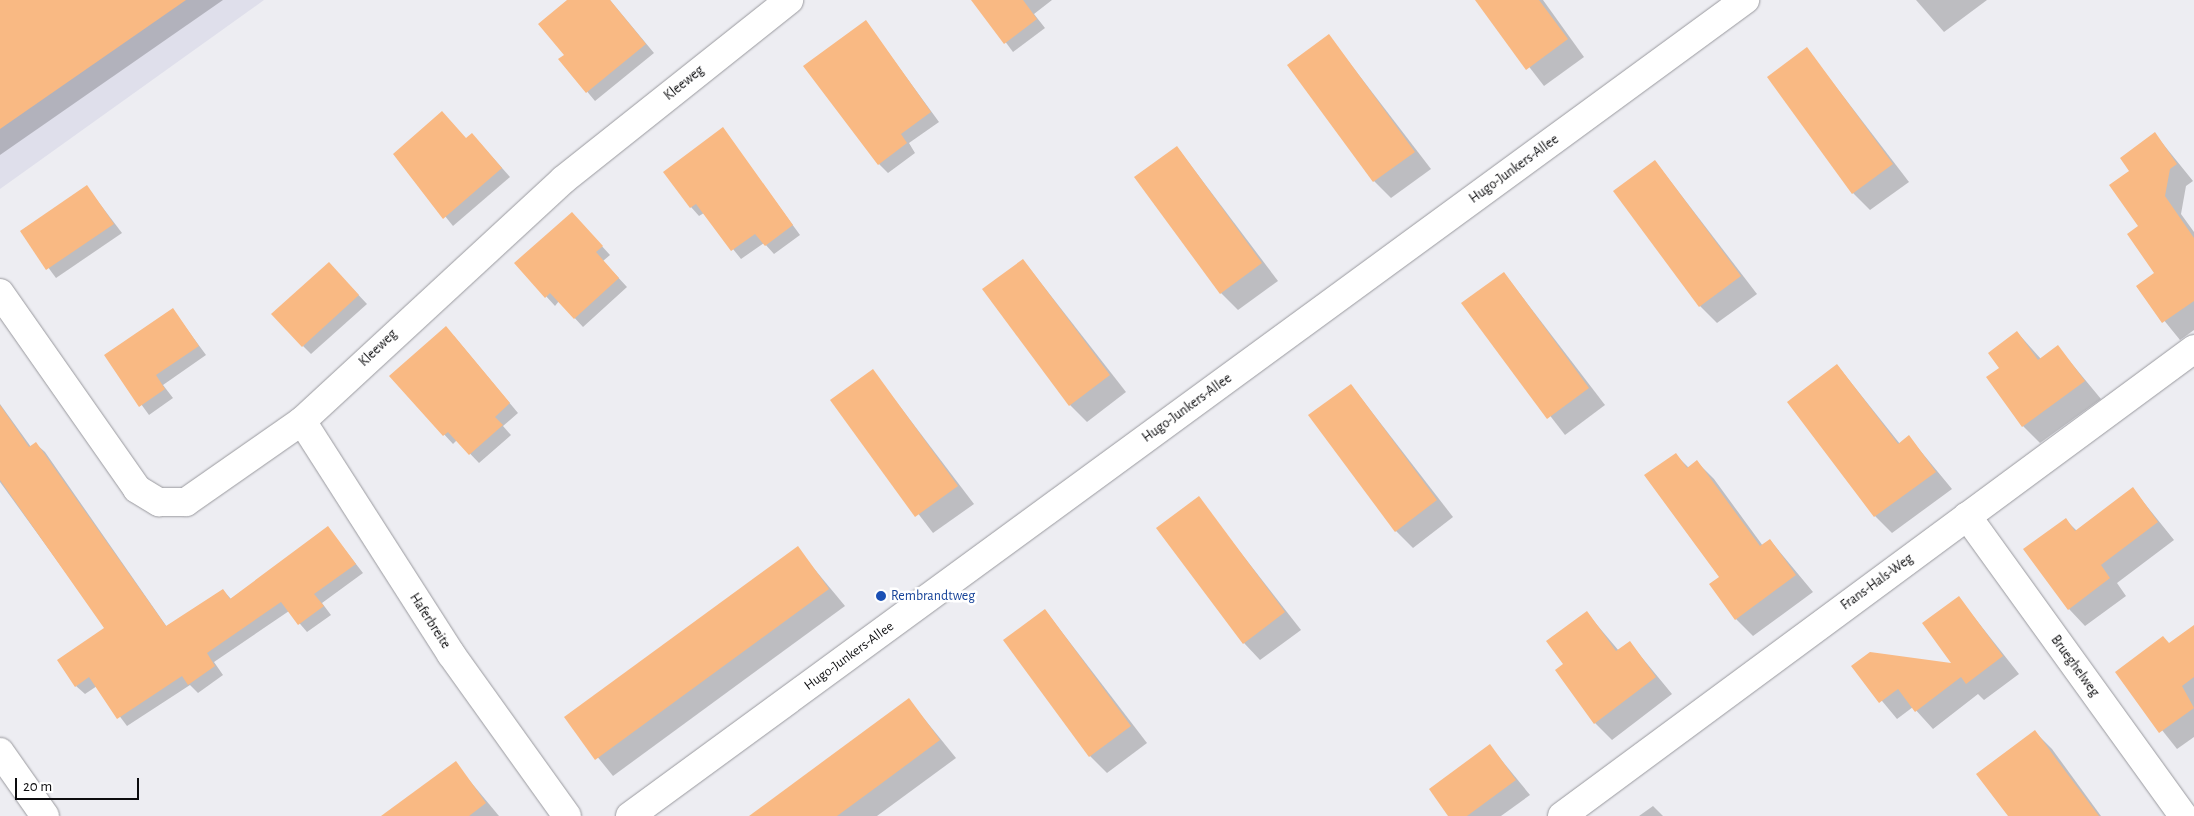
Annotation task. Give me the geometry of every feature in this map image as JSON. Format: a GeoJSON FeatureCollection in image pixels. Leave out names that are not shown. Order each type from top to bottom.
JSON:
{"type":"FeatureCollection","features":[{"type":"Feature","properties":{"kind":"street","name":"Kleeweg"},"geometry":{"type":"LineString","coordinates":[[0,293],[137,489],[159,502],[186,502],[302,421],[563,180],[789,0]]}},
{"type":"Feature","properties":{"kind":"street","name":"Hugo-Junkers-Allee"},"geometry":{"type":"LineString","coordinates":[[630,816],[1745,0]]}},
{"type":"Feature","properties":{"kind":"street","name":"Frans-Hals-Weg"},"geometry":{"type":"LineString","coordinates":[[1562,816],[2194,349]]}},
{"type":"Feature","properties":{"kind":"street","name":"Haferbreite"},"geometry":{"type":"LineString","coordinates":[[302,421],[451,654],[566,816]]}},
{"type":"Feature","properties":{"kind":"street","name":"Brueghelweg"},"geometry":{"type":"LineString","coordinates":[[1967,516],[2183,816]]}},
{"type":"Feature","properties":{"kind":"street"},"geometry":{"type":"LineString","coordinates":[[0,752],[45,816]]}},
{"type":"Feature","properties":{"kind":"shaded area"},"geometry":{"type":"Polygon","coordinates":[[[0,0],[264,0],[0,189],[0,0]]]}},
{"type":"Feature","properties":{"kind":"building"},"geometry":{"type":"Polygon","coordinates":[[[0,0],[186,0],[0,129],[0,0]]]}},
{"type":"Feature","properties":{"kind":"building"},"geometry":{"type":"Polygon","coordinates":[[[567,0],[610,0],[646,44],[586,93],[558,59],[564,55],[538,24],[567,0]]]}},
{"type":"Feature","properties":{"kind":"building"},"geometry":{"type":"Polygon","coordinates":[[[971,0],[1023,0],[1037,19],[1004,44],[971,0]]]}},
{"type":"Feature","properties":{"kind":"building"},"geometry":{"type":"Polygon","coordinates":[[[1475,0],[1539,0],[1568,39],[1526,70],[1475,0]]]}},
{"type":"Feature","properties":{"kind":"building"},"geometry":{"type":"Polygon","coordinates":[[[866,20],[931,112],[901,134],[907,143],[878,165],[803,66],[866,20]]]}},
{"type":"Feature","properties":{"kind":"building"},"geometry":{"type":"Polygon","coordinates":[[[1329,34],[1415,152],[1373,182],[1287,65],[1329,34]]]}},
{"type":"Feature","properties":{"kind":"building"},"geometry":{"type":"Polygon","coordinates":[[[1807,47],[1893,164],[1852,194],[1767,77],[1807,47]]]}},
{"type":"Feature","properties":{"kind":"building"},"geometry":{"type":"Polygon","coordinates":[[[442,111],[466,138],[472,133],[502,168],[443,219],[393,154],[442,111]]]}},
{"type":"Feature","properties":{"kind":"building"},"geometry":{"type":"Polygon","coordinates":[[[723,127],[793,225],[765,246],[755,234],[731,251],[696,204],[690,208],[663,172],[723,127]]]}},
{"type":"Feature","properties":{"kind":"building"},"geometry":{"type":"Polygon","coordinates":[[[2155,132],[2177,164],[2170,169],[2165,196],[2194,238],[2194,301],[2162,323],[2136,286],[2154,273],[2127,234],[2138,226],[2109,185],[2129,171],[2120,158],[2155,132]]]}},
{"type":"Feature","properties":{"kind":"building"},"geometry":{"type":"Polygon","coordinates":[[[1177,146],[1262,263],[1220,294],[1134,177],[1177,146]]]}},
{"type":"Feature","properties":{"kind":"building"},"geometry":{"type":"Polygon","coordinates":[[[1655,160],[1741,276],[1699,307],[1613,191],[1655,160]]]}},
{"type":"Feature","properties":{"kind":"building"},"geometry":{"type":"Polygon","coordinates":[[[87,185],[114,224],[46,270],[20,231],[87,185]]]}},
{"type":"Feature","properties":{"kind":"building"},"geometry":{"type":"Polygon","coordinates":[[[572,212],[603,246],[596,252],[619,278],[574,319],[550,293],[545,298],[514,263],[572,212]]]}},
{"type":"Feature","properties":{"kind":"building"},"geometry":{"type":"Polygon","coordinates":[[[1023,259],[1110,375],[1069,406],[982,289],[1023,259]]]}},
{"type":"Feature","properties":{"kind":"building"},"geometry":{"type":"Polygon","coordinates":[[[329,262],[359,295],[302,347],[271,314],[329,262]]]}},
{"type":"Feature","properties":{"kind":"building"},"geometry":{"type":"Polygon","coordinates":[[[1504,272],[1589,388],[1547,419],[1461,303],[1504,272]]]}},
{"type":"Feature","properties":{"kind":"building"},"geometry":{"type":"Polygon","coordinates":[[[173,308],[199,346],[156,375],[165,389],[139,407],[104,355],[173,308]]]}},
{"type":"Feature","properties":{"kind":"building"},"geometry":{"type":"Polygon","coordinates":[[[446,326],[510,403],[495,417],[503,425],[469,455],[448,432],[443,436],[389,376],[446,326]]]}},
{"type":"Feature","properties":{"kind":"building"},"geometry":{"type":"Polygon","coordinates":[[[2017,331],[2038,360],[2058,345],[2085,381],[2022,427],[1986,377],[1999,368],[1988,353],[2017,331]]]}},
{"type":"Feature","properties":{"kind":"building"},"geometry":{"type":"Polygon","coordinates":[[[1837,364],[1898,444],[1909,435],[1936,472],[1874,517],[1787,402],[1837,364]]]}},
{"type":"Feature","properties":{"kind":"building"},"geometry":{"type":"Polygon","coordinates":[[[873,369],[958,486],[915,517],[830,400],[873,369]]]}},
{"type":"Feature","properties":{"kind":"building"},"geometry":{"type":"Polygon","coordinates":[[[1351,384],[1437,500],[1395,532],[1308,415],[1351,384]]]}},
{"type":"Feature","properties":{"kind":"building"},"geometry":{"type":"Polygon","coordinates":[[[0,405],[29,447],[36,442],[166,626],[223,589],[230,599],[328,526],[356,564],[314,594],[324,606],[298,625],[281,602],[207,653],[215,666],[188,685],[182,676],[117,719],[89,677],[75,687],[57,660],[104,628],[0,480],[0,405]]]}},
{"type":"Feature","properties":{"kind":"building"},"geometry":{"type":"Polygon","coordinates":[[[1676,453],[1687,468],[1697,460],[1760,546],[1770,539],[1796,575],[1735,620],[1709,584],[1719,577],[1644,475],[1676,453]]]}},
{"type":"Feature","properties":{"kind":"building"},"geometry":{"type":"Polygon","coordinates":[[[2133,487],[2158,522],[2101,565],[2110,578],[2068,610],[2023,549],[2066,518],[2075,531],[2133,487]]]}},
{"type":"Feature","properties":{"kind":"building"},"geometry":{"type":"Polygon","coordinates":[[[1199,496],[1285,612],[1243,644],[1156,528],[1199,496]]]}},
{"type":"Feature","properties":{"kind":"building"},"geometry":{"type":"Polygon","coordinates":[[[798,546],[829,589],[595,760],[564,717],[798,546]]]}},
{"type":"Feature","properties":{"kind":"building"},"geometry":{"type":"Polygon","coordinates":[[[1959,596],[2003,656],[1966,684],[1961,677],[1915,712],[1898,689],[1879,703],[1851,666],[1870,652],[1951,663],[1922,623],[1959,596]]]}},
{"type":"Feature","properties":{"kind":"building"},"geometry":{"type":"Polygon","coordinates":[[[1045,609],[1131,726],[1089,757],[1003,640],[1045,609]]]}},
{"type":"Feature","properties":{"kind":"building"},"geometry":{"type":"Polygon","coordinates":[[[1587,611],[1616,651],[1630,641],[1656,677],[1594,724],[1555,670],[1563,664],[1546,641],[1587,611]]]}},
{"type":"Feature","properties":{"kind":"building"},"geometry":{"type":"Polygon","coordinates":[[[2194,625],[2194,677],[2182,686],[2194,708],[2159,733],[2115,672],[2163,636],[2169,643],[2194,625]]]}},
{"type":"Feature","properties":{"kind":"building"},"geometry":{"type":"Polygon","coordinates":[[[909,698],[940,740],[882,783],[837,816],[749,816],[909,698]]]}},
{"type":"Feature","properties":{"kind":"building"},"geometry":{"type":"Polygon","coordinates":[[[2035,730],[2099,816],[2008,816],[1976,774],[2035,730]]]}},
{"type":"Feature","properties":{"kind":"building"},"geometry":{"type":"Polygon","coordinates":[[[1490,744],[1516,780],[1467,816],[1448,816],[1429,789],[1490,744]]]}},
{"type":"Feature","properties":{"kind":"building"},"geometry":{"type":"Polygon","coordinates":[[[456,761],[486,803],[469,816],[381,816],[456,761]]]}},
{"type":"Feature","properties":{"kind":"place","name":"Rembrandtweg"},"geometry":{"type":"Point","coordinates":[881,596]}}]}
